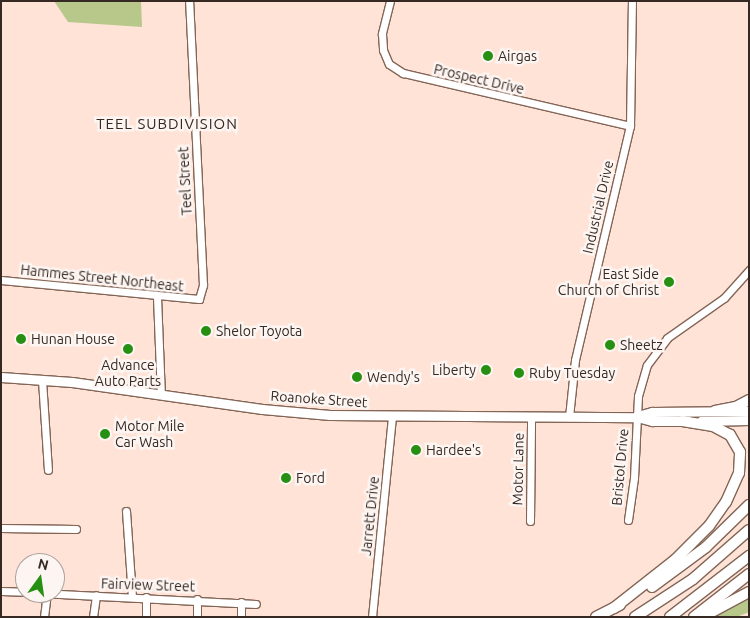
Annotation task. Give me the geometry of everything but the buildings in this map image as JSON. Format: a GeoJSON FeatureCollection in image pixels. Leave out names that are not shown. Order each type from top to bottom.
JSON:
{"type":"FeatureCollection","features":[{"type":"Feature","properties":{"kind":"highway"},"geometry":{"type":"LineString","coordinates":[[715,411],[736,407],[749,400]]}},
{"type":"Feature","properties":{"kind":"highway"},"geometry":{"type":"LineString","coordinates":[[614,608],[675,560],[709,526],[726,502],[739,473],[740,452],[730,435],[713,426],[682,421]]}},
{"type":"Feature","properties":{"kind":"highway"},"geometry":{"type":"LineString","coordinates":[[596,617],[681,567],[749,505]]}},
{"type":"Feature","properties":{"kind":"highway"},"geometry":{"type":"LineString","coordinates":[[634,617],[693,579],[749,530]]}},
{"type":"Feature","properties":{"kind":"highway"},"geometry":{"type":"LineString","coordinates":[[670,617],[749,556]]}},
{"type":"Feature","properties":{"kind":"highway"},"geometry":{"type":"LineString","coordinates":[[694,617],[749,574]]}},
{"type":"Feature","properties":{"kind":"highway"},"geometry":{"type":"LineString","coordinates":[[703,617],[749,592]]}},
{"type":"Feature","properties":{"kind":"main road","name":"Roanoke Street"},"geometry":{"type":"LineString","coordinates":[[1,377],[42,380],[278,411],[392,417],[637,417],[652,421],[749,420]]}},
{"type":"Feature","properties":{"kind":"main road","name":"Roanoke Street"},"geometry":{"type":"LineString","coordinates":[[637,417],[652,412],[749,411]]}},
{"type":"Feature","properties":{"kind":"street","name":"Teel Street"},"geometry":{"type":"LineString","coordinates":[[189,1],[203,285],[199,299]]}},
{"type":"Feature","properties":{"kind":"street","name":"Prospect Drive"},"geometry":{"type":"LineString","coordinates":[[390,1],[382,34],[383,50],[389,64],[403,73],[630,126]]}},
{"type":"Feature","properties":{"kind":"street","name":"Industrial Drive"},"geometry":{"type":"LineString","coordinates":[[569,417],[575,360],[630,126],[632,1]]}},
{"type":"Feature","properties":{"kind":"street","name":"Bristol Drive"},"geometry":{"type":"LineString","coordinates":[[628,520],[634,478],[641,382],[656,350],[672,333],[729,294],[749,270]]}},
{"type":"Feature","properties":{"kind":"street","name":"Hammes Street Northeast"},"geometry":{"type":"LineString","coordinates":[[1,280],[158,297],[199,299]]}},
{"type":"Feature","properties":{"kind":"street"},"geometry":{"type":"LineString","coordinates":[[158,297],[161,395]]}},
{"type":"Feature","properties":{"kind":"street"},"geometry":{"type":"LineString","coordinates":[[42,380],[48,470]]}},
{"type":"Feature","properties":{"kind":"street","name":"Jarrett Drive"},"geometry":{"type":"LineString","coordinates":[[372,617],[392,417]]}},
{"type":"Feature","properties":{"kind":"street","name":"Motor Lane"},"geometry":{"type":"LineString","coordinates":[[530,521],[531,417]]}},
{"type":"Feature","properties":{"kind":"street"},"geometry":{"type":"LineString","coordinates":[[126,511],[132,596]]}},
{"type":"Feature","properties":{"kind":"street"},"geometry":{"type":"LineString","coordinates":[[1,528],[76,529]]}},
{"type":"Feature","properties":{"kind":"street"},"geometry":{"type":"LineString","coordinates":[[1,591],[15,592]]}},
{"type":"Feature","properties":{"kind":"street","name":"Fairview Street"},"geometry":{"type":"LineString","coordinates":[[65,594],[197,599],[256,604]]}},
{"type":"Feature","properties":{"kind":"street"},"geometry":{"type":"LineString","coordinates":[[93,617],[96,595]]}},
{"type":"Feature","properties":{"kind":"street"},"geometry":{"type":"LineString","coordinates":[[146,597],[146,617]]}},
{"type":"Feature","properties":{"kind":"street"},"geometry":{"type":"LineString","coordinates":[[196,617],[197,599]]}},
{"type":"Feature","properties":{"kind":"street"},"geometry":{"type":"LineString","coordinates":[[241,602],[241,617]]}},
{"type":"Feature","properties":{"kind":"street"},"geometry":{"type":"LineString","coordinates":[[44,617],[46,603]]}},
{"type":"Feature","properties":{"kind":"green space"},"geometry":{"type":"Polygon","coordinates":[[[54,1],[141,1],[142,27],[68,22],[54,1]]]}},
{"type":"Feature","properties":{"kind":"green space"},"geometry":{"type":"Polygon","coordinates":[[[749,596],[749,612],[737,617],[713,617],[749,596]]]}},
{"type":"Feature","properties":{"kind":"place","name":"Airgas"},"geometry":{"type":"Point","coordinates":[488,56]}},
{"type":"Feature","properties":{"kind":"place","name":"East Side Church of Christ"},"geometry":{"type":"Point","coordinates":[669,282]}},
{"type":"Feature","properties":{"kind":"place","name":"Shelor Toyota"},"geometry":{"type":"Point","coordinates":[206,331]}},
{"type":"Feature","properties":{"kind":"place","name":"Hunan House"},"geometry":{"type":"Point","coordinates":[21,339]}},
{"type":"Feature","properties":{"kind":"place","name":"Sheetz"},"geometry":{"type":"Point","coordinates":[610,345]}},
{"type":"Feature","properties":{"kind":"place","name":"Advance Auto Parts"},"geometry":{"type":"Point","coordinates":[128,349]}},
{"type":"Feature","properties":{"kind":"place","name":"Liberty"},"geometry":{"type":"Point","coordinates":[486,370]}},
{"type":"Feature","properties":{"kind":"place","name":"Ruby Tuesday"},"geometry":{"type":"Point","coordinates":[519,373]}},
{"type":"Feature","properties":{"kind":"place","name":"Wendy's"},"geometry":{"type":"Point","coordinates":[357,377]}},
{"type":"Feature","properties":{"kind":"place","name":"Motor Mile Car Wash"},"geometry":{"type":"Point","coordinates":[105,434]}},
{"type":"Feature","properties":{"kind":"place","name":"Hardee's"},"geometry":{"type":"Point","coordinates":[416,450]}},
{"type":"Feature","properties":{"kind":"place","name":"Ford"},"geometry":{"type":"Point","coordinates":[286,478]}},
{"type":"Feature","properties":{"kind":"district","name":"TEEL SUBDIVISION"},"geometry":{"type":"Point","coordinates":[167,124]}}]}
